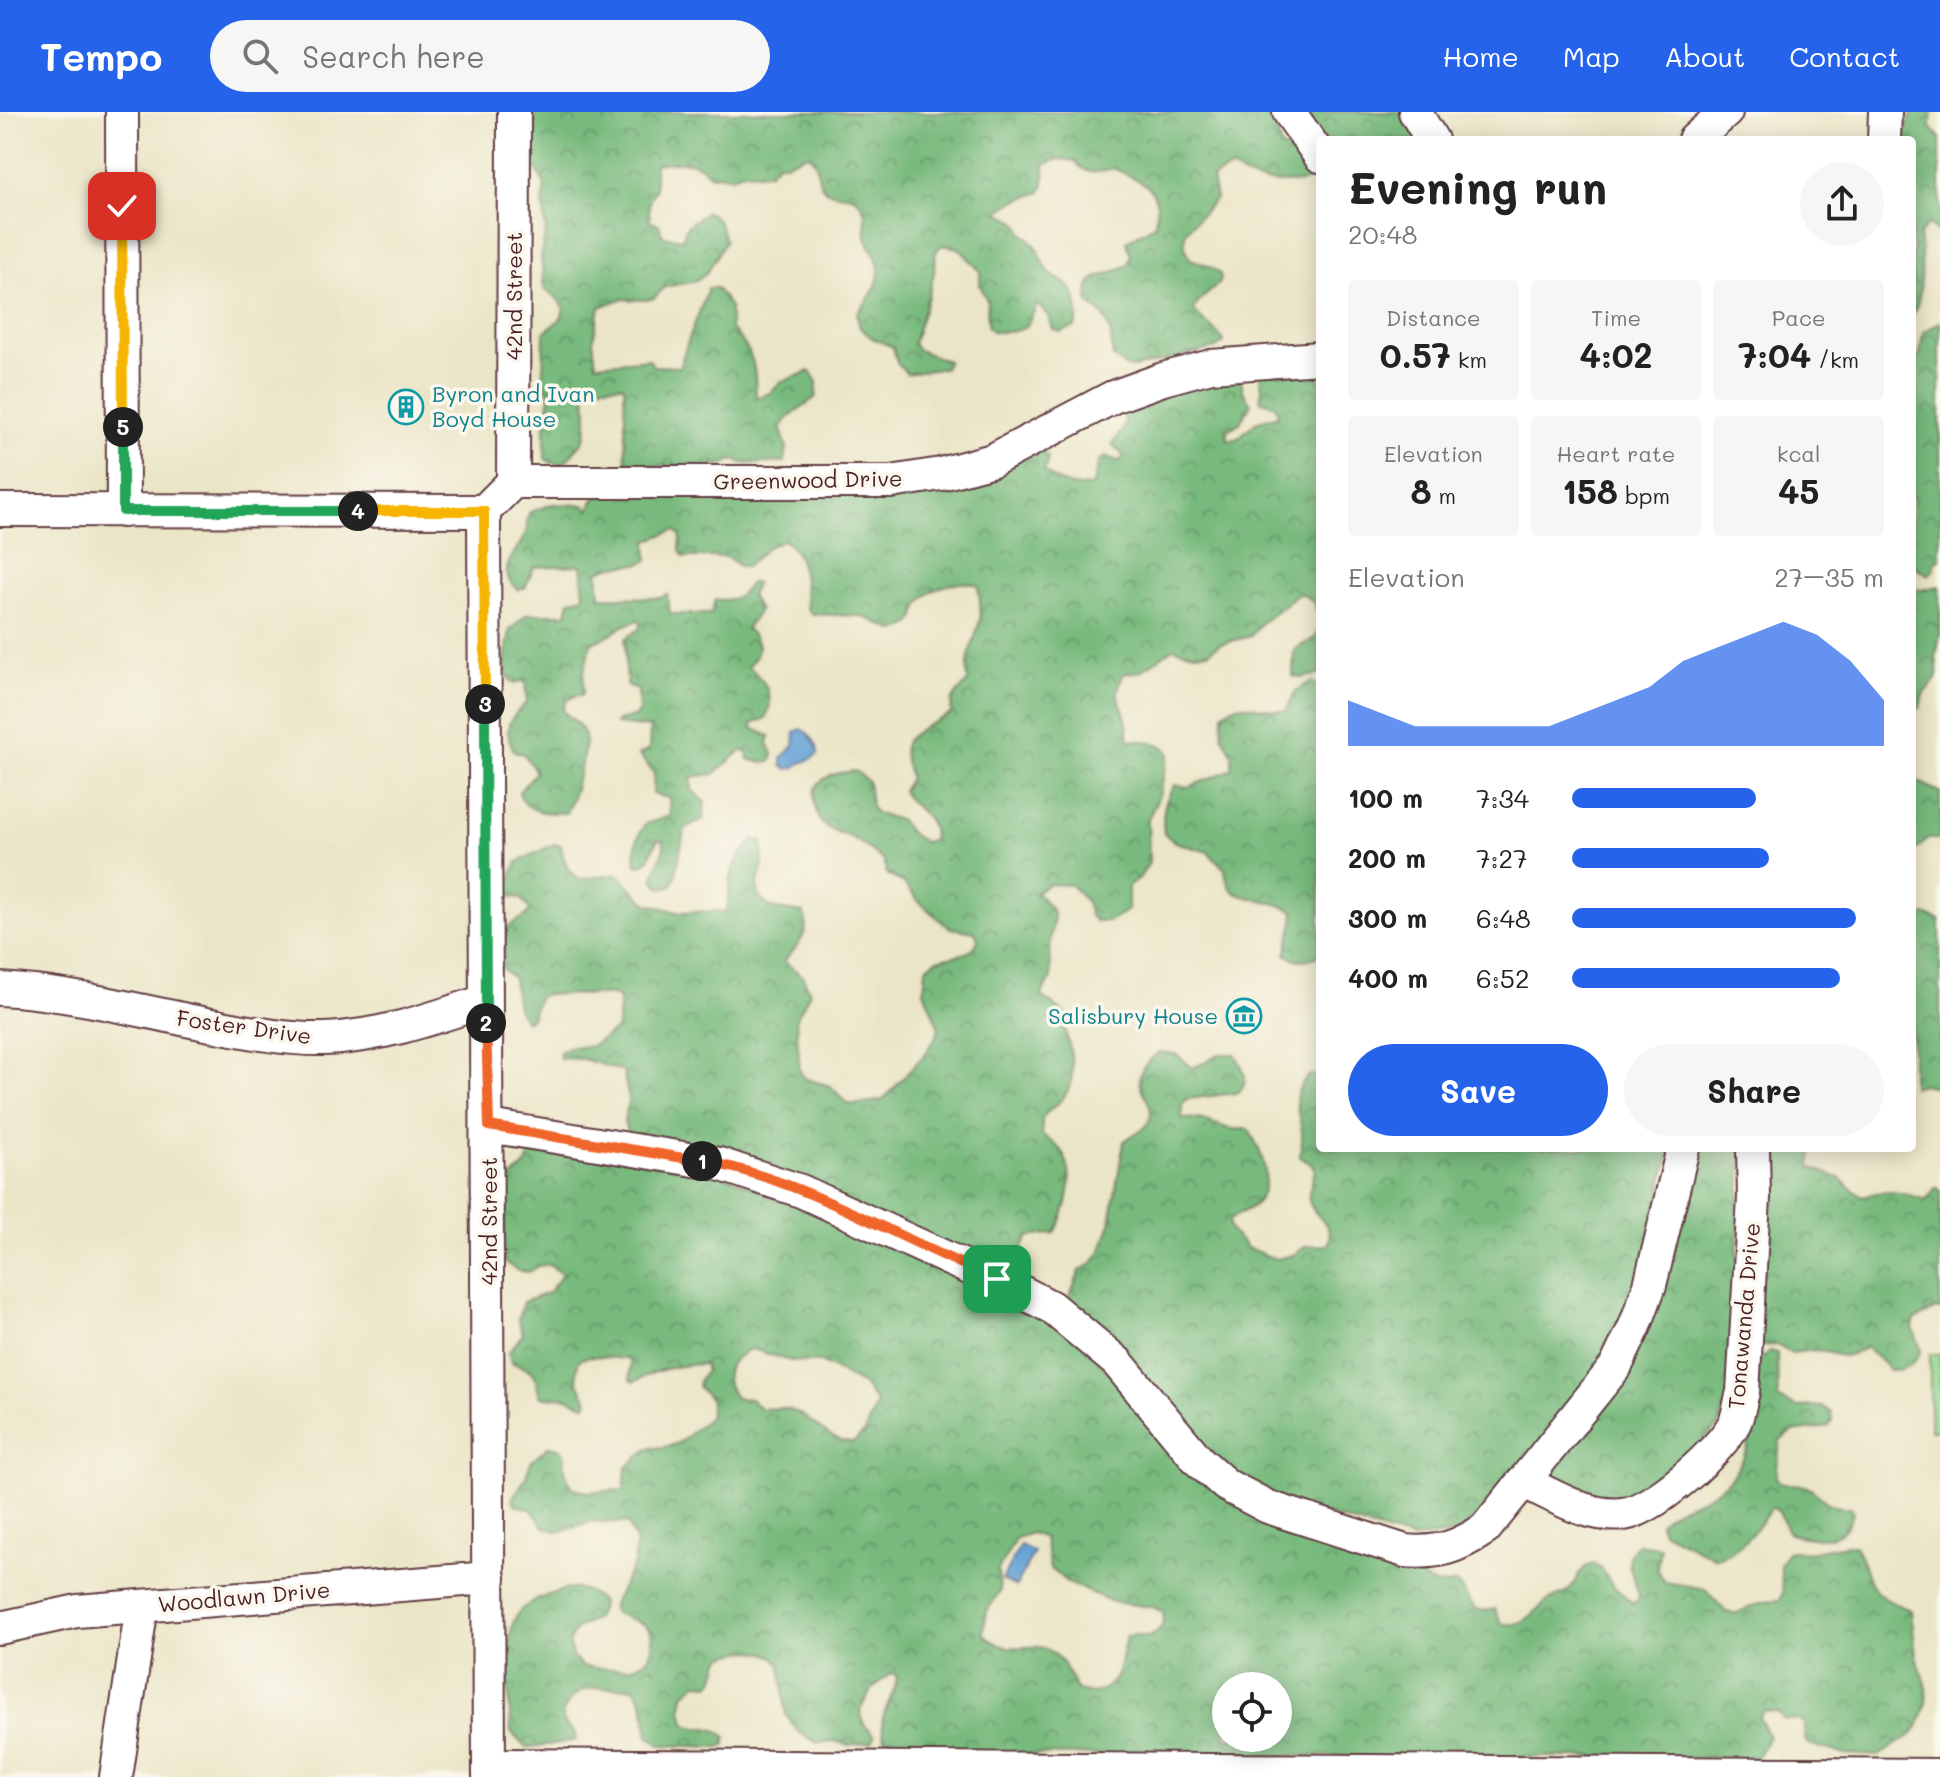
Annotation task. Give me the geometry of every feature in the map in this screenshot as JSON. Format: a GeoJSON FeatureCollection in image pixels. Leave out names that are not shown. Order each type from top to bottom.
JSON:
{"type":"FeatureCollection","features":[{"type":"Feature","properties":{"kind":"street"},"geometry":{"type":"LineString","coordinates":[[122,112],[123,511]]}},
{"type":"Feature","properties":{"kind":"street","name":"42nd Street"},"geometry":{"type":"LineString","coordinates":[[513,482],[514,112]]}},
{"type":"Feature","properties":{"kind":"street"},"geometry":{"type":"LineString","coordinates":[[1289,112],[1316,150]]}},
{"type":"Feature","properties":{"kind":"street"},"geometry":{"type":"LineString","coordinates":[[1415,112],[1430,136]]}},
{"type":"Feature","properties":{"kind":"street"},"geometry":{"type":"LineString","coordinates":[[1699,136],[1726,112]]}},
{"type":"Feature","properties":{"kind":"street"},"geometry":{"type":"LineString","coordinates":[[1884,136],[1885,112]]}},
{"type":"Feature","properties":{"kind":"street","name":"Greenwood Drive"},"geometry":{"type":"LineString","coordinates":[[513,482],[891,482],[925,477],[993,460],[1113,397],[1163,379],[1211,366],[1316,358]]}},
{"type":"Feature","properties":{"kind":"street"},"geometry":{"type":"LineString","coordinates":[[0,510],[484,511],[513,482]]}},
{"type":"Feature","properties":{"kind":"street","name":"42nd Street"},"geometry":{"type":"LineString","coordinates":[[484,511],[485,1001],[489,1126],[489,1771]]}},
{"type":"Feature","properties":{"kind":"street","name":"Foster Drive"},"geometry":{"type":"LineString","coordinates":[[0,989],[88,1001],[290,1038],[362,1036],[485,1001]]}},
{"type":"Feature","properties":{"kind":"street"},"geometry":{"type":"LineString","coordinates":[[489,1126],[719,1164],[801,1191],[997,1279],[1051,1307],[1117,1362],[1199,1461],[1226,1485],[1268,1507],[1405,1551],[1443,1551],[1461,1545],[1485,1529],[1616,1366],[1650,1285],[1682,1152]]}},
{"type":"Feature","properties":{"kind":"street","name":"Tonawanda Drive"},"geometry":{"type":"LineString","coordinates":[[1524,1482],[1593,1513],[1625,1514],[1654,1503],[1720,1446],[1735,1421],[1743,1392],[1754,1198],[1753,1152]]}},
{"type":"Feature","properties":{"kind":"street","name":"Woodlawn Drive"},"geometry":{"type":"LineString","coordinates":[[0,1628],[77,1611],[489,1578]]}},
{"type":"Feature","properties":{"kind":"street"},"geometry":{"type":"LineString","coordinates":[[116,1777],[142,1606]]}},
{"type":"Feature","properties":{"kind":"street"},"geometry":{"type":"LineString","coordinates":[[489,1771],[1940,1775]]}},
{"type":"Feature","properties":{"kind":"green space"},"geometry":{"type":"Polygon","coordinates":[[[535,112],[1272,112],[1281,148],[1302,153],[1309,166],[1310,180],[1264,182],[1231,168],[1212,178],[1216,199],[1185,232],[1185,246],[1190,259],[1209,266],[1221,278],[1194,310],[1224,342],[1216,348],[1134,368],[1113,358],[1109,327],[1102,315],[1089,304],[1088,293],[1093,280],[1128,264],[1131,257],[1127,241],[1154,225],[1157,203],[1154,195],[1141,182],[1113,168],[1092,172],[1075,161],[1060,159],[1045,164],[1041,192],[1017,200],[998,212],[1016,222],[1037,248],[1051,274],[1071,289],[1078,311],[1075,327],[1061,332],[1053,329],[1047,314],[1037,304],[1030,320],[1022,328],[1011,332],[993,332],[988,327],[987,300],[980,285],[980,271],[959,248],[943,245],[936,252],[931,286],[913,344],[918,350],[948,361],[944,368],[907,374],[897,363],[893,347],[872,338],[860,328],[857,314],[875,287],[879,273],[879,265],[867,240],[863,208],[853,197],[825,190],[812,157],[807,154],[778,163],[768,173],[745,172],[733,177],[711,176],[698,165],[686,162],[655,164],[655,191],[649,202],[649,213],[650,222],[659,224],[662,236],[682,239],[687,226],[706,212],[717,220],[725,241],[708,271],[696,281],[665,287],[654,298],[621,299],[600,307],[593,340],[596,364],[649,359],[653,366],[680,367],[708,288],[716,288],[730,307],[730,328],[752,360],[756,398],[770,393],[781,382],[810,371],[817,382],[816,397],[780,427],[787,448],[784,462],[746,464],[733,460],[720,465],[626,466],[624,385],[586,387],[584,439],[566,461],[557,464],[545,459],[545,424],[550,397],[543,379],[544,332],[561,319],[564,309],[557,298],[544,289],[541,254],[546,230],[543,204],[545,185],[534,164],[532,138],[535,112]]]}},
{"type":"Feature","properties":{"kind":"green space"},"geometry":{"type":"Polygon","coordinates":[[[1303,112],[1406,112],[1421,136],[1321,136],[1303,112]]]}},
{"type":"Feature","properties":{"kind":"green space"},"geometry":{"type":"Polygon","coordinates":[[[1913,112],[1933,112],[1930,126],[1940,138],[1940,234],[1928,224],[1919,235],[1921,265],[1916,308],[1916,136],[1903,135],[1913,112]]]}},
{"type":"Feature","properties":{"kind":"green space"},"geometry":{"type":"Polygon","coordinates":[[[1940,322],[1940,560],[1935,561],[1934,570],[1928,575],[1916,568],[1916,360],[1920,355],[1923,332],[1940,322]]]}},
{"type":"Feature","properties":{"kind":"green space"},"geometry":{"type":"Polygon","coordinates":[[[1316,369],[1316,611],[1313,602],[1299,593],[1261,623],[1251,636],[1220,644],[1209,652],[1194,653],[1173,648],[1141,671],[1124,673],[1120,682],[1117,694],[1127,722],[1129,740],[1157,743],[1169,753],[1159,796],[1148,819],[1149,863],[1140,877],[1128,887],[1128,910],[1109,921],[1095,921],[1090,916],[1086,901],[1071,885],[1049,884],[1036,892],[1052,910],[1054,917],[1050,940],[1051,979],[1041,996],[1067,1015],[1065,1029],[1072,1063],[1069,1089],[1042,1119],[1042,1135],[1060,1149],[1069,1171],[1067,1203],[1055,1233],[1028,1237],[1020,1254],[997,1269],[628,1134],[624,1122],[629,1100],[623,1071],[583,1059],[560,1058],[560,1052],[568,1047],[592,1046],[618,1028],[619,998],[613,995],[539,996],[531,1018],[525,1021],[517,1008],[513,978],[502,968],[506,928],[527,915],[530,909],[521,898],[506,896],[503,890],[518,862],[554,844],[561,845],[566,865],[580,879],[618,874],[646,903],[678,912],[727,911],[735,864],[755,839],[763,841],[763,866],[757,885],[760,899],[772,908],[803,913],[806,919],[802,939],[784,961],[803,977],[810,992],[796,1019],[800,1072],[806,1079],[830,1086],[847,1103],[854,1105],[883,1100],[924,1055],[937,1035],[939,1028],[924,991],[926,968],[937,960],[967,952],[978,939],[975,932],[950,928],[918,901],[903,882],[887,875],[884,861],[858,841],[823,824],[816,810],[815,791],[830,776],[856,771],[868,782],[875,813],[900,820],[910,833],[924,842],[932,840],[931,824],[902,791],[910,778],[903,750],[907,741],[918,731],[951,714],[952,700],[968,681],[969,656],[981,615],[978,586],[958,583],[934,590],[923,599],[913,621],[895,631],[862,616],[811,614],[807,608],[804,580],[796,552],[783,540],[769,546],[746,567],[727,557],[684,557],[680,550],[681,536],[675,530],[647,541],[648,560],[611,566],[598,572],[600,597],[660,598],[667,594],[670,614],[711,614],[715,600],[736,598],[750,583],[756,583],[751,595],[759,611],[746,629],[755,638],[758,652],[748,666],[764,683],[770,702],[766,718],[752,724],[752,728],[770,736],[771,761],[749,759],[747,752],[741,751],[714,774],[691,777],[692,790],[705,802],[703,820],[684,831],[675,879],[671,886],[661,888],[653,879],[664,848],[663,840],[657,840],[643,865],[636,864],[635,858],[638,839],[645,824],[670,816],[669,798],[653,794],[654,773],[639,755],[649,750],[650,728],[615,724],[639,712],[638,690],[628,686],[627,681],[625,639],[639,629],[641,622],[632,622],[591,643],[584,671],[583,694],[565,703],[563,711],[585,736],[584,751],[566,813],[531,808],[519,792],[536,772],[524,754],[514,751],[508,736],[509,724],[527,702],[525,680],[515,684],[505,667],[510,630],[527,614],[567,614],[570,600],[581,598],[584,594],[581,565],[534,567],[525,588],[518,590],[510,582],[507,567],[526,532],[530,512],[552,504],[584,505],[589,510],[593,500],[602,494],[891,492],[1042,448],[1048,459],[1044,471],[1067,485],[1087,486],[1093,484],[1099,461],[1105,457],[1120,461],[1124,456],[1112,444],[1123,427],[1124,415],[1136,405],[1134,400],[1240,375],[1243,391],[1251,404],[1239,424],[1227,430],[1228,440],[1238,438],[1256,422],[1278,415],[1276,406],[1260,400],[1262,388],[1259,373],[1316,369]]]}},
{"type":"Feature","properties":{"kind":"green space"},"geometry":{"type":"Polygon","coordinates":[[[1940,586],[1940,634],[1936,657],[1938,677],[1923,694],[1920,708],[1916,709],[1916,589],[1940,586]]]}},
{"type":"Feature","properties":{"kind":"green space"},"geometry":{"type":"Polygon","coordinates":[[[1316,634],[1316,675],[1293,676],[1294,651],[1316,634]]]}},
{"type":"Feature","properties":{"kind":"green space"},"geometry":{"type":"Polygon","coordinates":[[[1311,682],[1316,685],[1316,956],[1303,960],[1286,954],[1294,911],[1234,892],[1225,869],[1208,852],[1175,842],[1164,834],[1163,820],[1166,802],[1175,785],[1189,787],[1232,769],[1232,754],[1222,735],[1223,714],[1230,708],[1245,705],[1286,711],[1296,691],[1311,682]]]}},
{"type":"Feature","properties":{"kind":"green space"},"geometry":{"type":"Polygon","coordinates":[[[1916,781],[1940,792],[1940,839],[1929,839],[1916,849],[1916,781]]]}},
{"type":"Feature","properties":{"kind":"green space"},"geometry":{"type":"Polygon","coordinates":[[[1925,915],[1940,920],[1940,1088],[1916,1086],[1916,924],[1925,915]]]}},
{"type":"Feature","properties":{"kind":"green space"},"geometry":{"type":"Polygon","coordinates":[[[1160,1052],[1176,1054],[1193,1068],[1219,1054],[1235,1054],[1245,1080],[1241,1089],[1236,1093],[1187,1099],[1182,1105],[1182,1119],[1200,1119],[1229,1129],[1248,1129],[1261,1156],[1265,1185],[1256,1203],[1232,1218],[1229,1225],[1232,1233],[1247,1248],[1276,1259],[1293,1255],[1306,1246],[1328,1245],[1330,1238],[1327,1227],[1309,1200],[1315,1170],[1300,1157],[1302,1134],[1297,1097],[1308,1076],[1316,1075],[1316,1152],[1670,1152],[1641,1271],[1605,1360],[1501,1496],[1459,1533],[1412,1539],[1288,1504],[1234,1477],[1057,1302],[1069,1298],[1080,1271],[1093,1263],[1101,1251],[1109,1229],[1124,1141],[1144,1128],[1151,1116],[1140,1083],[1140,1074],[1160,1052]]]}},
{"type":"Feature","properties":{"kind":"green space"},"geometry":{"type":"Polygon","coordinates":[[[528,1143],[717,1172],[989,1286],[1074,1335],[1189,1459],[1414,1557],[1420,1572],[1429,1582],[1441,1585],[1456,1583],[1474,1608],[1485,1611],[1495,1609],[1501,1623],[1515,1624],[1526,1620],[1545,1603],[1568,1591],[1582,1571],[1594,1563],[1615,1588],[1634,1604],[1639,1598],[1629,1556],[1638,1544],[1660,1547],[1657,1569],[1665,1582],[1705,1589],[1726,1612],[1734,1614],[1764,1602],[1780,1600],[1783,1593],[1780,1565],[1787,1552],[1854,1545],[1876,1591],[1887,1600],[1911,1610],[1916,1656],[1927,1689],[1926,1705],[1918,1727],[1879,1756],[1843,1754],[1808,1744],[1804,1738],[1804,1723],[1765,1711],[1759,1717],[1769,1737],[1756,1758],[955,1754],[949,1748],[932,1743],[885,1739],[884,1714],[897,1676],[891,1673],[872,1689],[860,1710],[864,1725],[875,1736],[872,1742],[848,1745],[834,1741],[818,1743],[799,1733],[786,1715],[781,1665],[769,1655],[754,1651],[722,1657],[711,1684],[697,1683],[684,1694],[682,1708],[685,1723],[722,1733],[726,1737],[725,1745],[660,1745],[648,1736],[645,1710],[638,1693],[633,1688],[610,1687],[578,1693],[567,1706],[562,1714],[563,1722],[576,1734],[576,1741],[526,1748],[511,1732],[508,1668],[510,1634],[514,1620],[524,1607],[570,1589],[585,1591],[602,1604],[596,1618],[576,1629],[569,1642],[572,1657],[583,1667],[614,1669],[636,1666],[650,1655],[652,1643],[647,1627],[613,1611],[613,1604],[634,1564],[636,1542],[628,1523],[593,1521],[558,1532],[544,1527],[531,1509],[516,1505],[512,1499],[525,1479],[531,1462],[549,1446],[556,1447],[563,1452],[566,1476],[573,1488],[587,1492],[624,1490],[626,1468],[648,1448],[670,1446],[683,1440],[709,1418],[711,1400],[698,1387],[706,1371],[704,1364],[668,1368],[634,1382],[630,1380],[630,1362],[627,1359],[590,1356],[579,1360],[577,1372],[588,1401],[586,1405],[567,1398],[540,1396],[533,1374],[512,1363],[508,1353],[523,1334],[518,1320],[523,1302],[548,1293],[562,1275],[550,1264],[538,1266],[529,1272],[518,1271],[504,1261],[505,1185],[528,1162],[528,1143]],[[752,1349],[743,1353],[728,1369],[730,1390],[735,1398],[750,1399],[761,1409],[784,1408],[796,1412],[827,1434],[853,1443],[864,1433],[876,1403],[863,1385],[821,1362],[791,1361],[752,1349]],[[1031,1533],[1016,1538],[998,1570],[1000,1591],[987,1611],[983,1633],[1008,1647],[1042,1648],[1053,1653],[1075,1688],[1081,1692],[1093,1693],[1107,1687],[1117,1675],[1127,1636],[1149,1637],[1163,1624],[1163,1612],[1153,1607],[1113,1602],[1068,1583],[1050,1568],[1044,1538],[1031,1533]]]}},
{"type":"Feature","properties":{"kind":"green space"},"geometry":{"type":"Polygon","coordinates":[[[1687,1152],[1742,1152],[1732,1381],[1719,1426],[1643,1494],[1614,1503],[1560,1487],[1552,1467],[1613,1379],[1687,1152]]]}},
{"type":"Feature","properties":{"kind":"green space"},"geometry":{"type":"Polygon","coordinates":[[[1762,1152],[1812,1152],[1811,1167],[1839,1178],[1862,1197],[1894,1192],[1926,1200],[1936,1187],[1940,1191],[1940,1310],[1936,1309],[1915,1320],[1913,1328],[1921,1350],[1910,1366],[1890,1370],[1866,1347],[1842,1356],[1817,1350],[1790,1353],[1777,1345],[1752,1346],[1762,1152]]]}},
{"type":"Feature","properties":{"kind":"green space"},"geometry":{"type":"Polygon","coordinates":[[[1769,1351],[1777,1353],[1778,1399],[1798,1407],[1822,1406],[1831,1413],[1832,1421],[1828,1427],[1792,1432],[1780,1441],[1776,1478],[1782,1484],[1806,1486],[1831,1505],[1851,1507],[1853,1514],[1847,1526],[1836,1535],[1807,1537],[1788,1532],[1779,1512],[1772,1507],[1741,1545],[1716,1558],[1662,1531],[1659,1524],[1677,1510],[1712,1493],[1727,1482],[1737,1469],[1750,1439],[1758,1362],[1769,1351]]]}},
{"type":"Feature","properties":{"kind":"green space"},"geometry":{"type":"Polygon","coordinates":[[[1930,1354],[1940,1354],[1940,1430],[1930,1430],[1930,1354]]]}},
{"type":"Feature","properties":{"kind":"water"},"geometry":{"type":"Polygon","coordinates":[[[801,729],[812,739],[818,754],[795,768],[786,769],[782,766],[782,757],[794,746],[795,732],[801,729]]]}},
{"type":"Feature","properties":{"kind":"water"},"geometry":{"type":"Polygon","coordinates":[[[1020,1545],[1034,1552],[1016,1587],[1002,1580],[1020,1545]]]}},
{"type":"Feature","properties":{"kind":"place","name":"Byron and Ivan Boyd House"},"geometry":{"type":"Point","coordinates":[406,407]}},
{"type":"Feature","properties":{"kind":"place","name":"Salisbury House"},"geometry":{"type":"Point","coordinates":[1244,1016]}},
{"type":"Feature","properties":{"kind":"route"},"geometry":{"type":"LineString","coordinates":[[122,206],[123,511],[484,511],[485,1001],[489,1126],[719,1164],[801,1191],[997,1279]]}}]}
